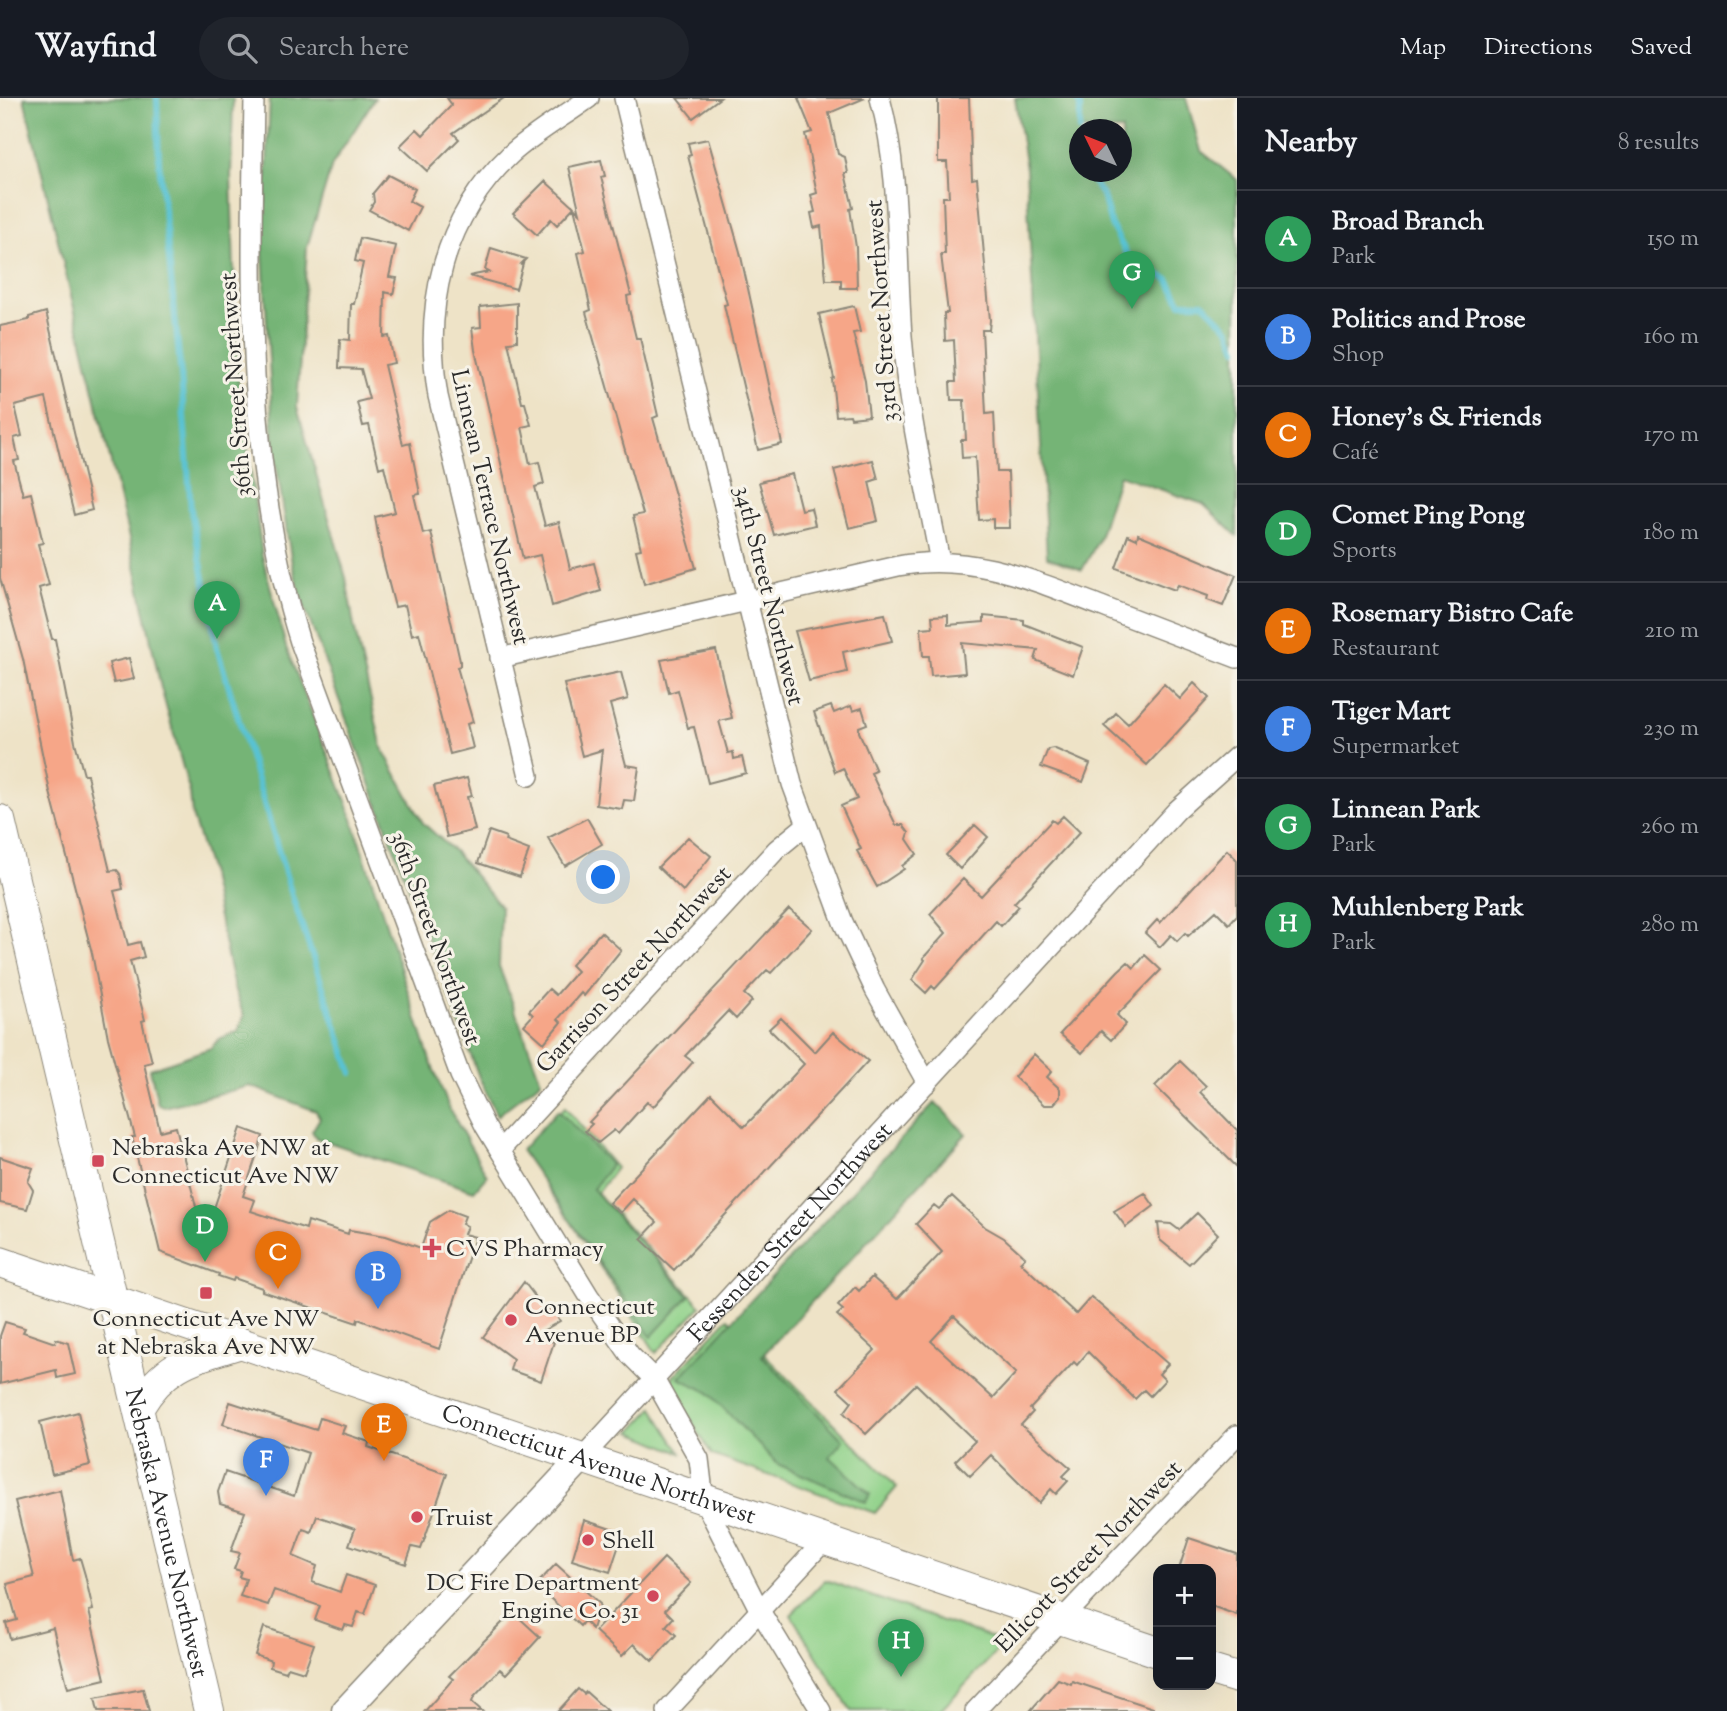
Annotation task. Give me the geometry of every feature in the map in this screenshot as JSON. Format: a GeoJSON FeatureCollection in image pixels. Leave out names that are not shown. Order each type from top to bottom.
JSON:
{"type":"FeatureCollection","features":[{"type":"Feature","properties":{"kind":"main road","name":"Nebraska Avenue Northwest"},"geometry":{"type":"LineString","coordinates":[[0,820],[115,1300],[209,1711]]}},
{"type":"Feature","properties":{"kind":"main road","name":"Connecticut Avenue Northwest"},"geometry":{"type":"LineString","coordinates":[[0,1262],[580,1460],[1153,1650]]}},
{"type":"Feature","properties":{"kind":"main road"},"geometry":{"type":"LineString","coordinates":[[139,1407],[161,1376],[174,1367],[241,1343]]}},
{"type":"Feature","properties":{"kind":"main road"},"geometry":{"type":"LineString","coordinates":[[1216,1672],[1237,1678]]}},
{"type":"Feature","properties":{"kind":"street","name":"36th Street Northwest"},"geometry":{"type":"LineString","coordinates":[[254,98],[251,233],[254,370],[261,467],[282,577],[304,653],[454,1058],[476,1109],[589,1296],[630,1355],[654,1379],[699,1459],[704,1501],[760,1611],[821,1711]]}},
{"type":"Feature","properties":{"kind":"street","name":"Linnean Terrace Northwest"},"geometry":{"type":"LineString","coordinates":[[529,776],[438,396],[432,351],[434,305],[452,233],[473,197],[512,153],[589,98]]}},
{"type":"Feature","properties":{"kind":"street","name":"34th Street Northwest"},"geometry":{"type":"LineString","coordinates":[[624,98],[785,760],[805,826],[861,961],[927,1083]]}},
{"type":"Feature","properties":{"kind":"street","name":"33rd Street Northwest"},"geometry":{"type":"LineString","coordinates":[[880,98],[891,145],[898,194],[901,316],[908,387],[940,562]]}},
{"type":"Feature","properties":{"kind":"street"},"geometry":{"type":"LineString","coordinates":[[500,658],[901,566],[940,562],[971,564],[1013,573],[1237,659]]}},
{"type":"Feature","properties":{"kind":"street","name":"Fessenden Street Northwest"},"geometry":{"type":"LineString","coordinates":[[345,1711],[580,1460],[1177,810],[1237,756]]}},
{"type":"Feature","properties":{"kind":"street","name":"Garrison Street Northwest"},"geometry":{"type":"LineString","coordinates":[[500,1150],[777,849],[805,826]]}},
{"type":"Feature","properties":{"kind":"street","name":"Ellicott Street Northwest"},"geometry":{"type":"LineString","coordinates":[[975,1711],[1237,1435]]}},
{"type":"Feature","properties":{"kind":"street"},"geometry":{"type":"LineString","coordinates":[[667,1711],[824,1541]]}},
{"type":"Feature","properties":{"kind":"green space"},"geometry":{"type":"Polygon","coordinates":[[[24,98],[233,98],[231,176],[237,369],[262,555],[286,647],[348,806],[430,1060],[450,1110],[487,1176],[474,1191],[316,1138],[312,1131],[320,1118],[316,1111],[250,1086],[164,1107],[158,1104],[150,1069],[211,1048],[219,1039],[238,1031],[244,1016],[234,988],[208,866],[192,815],[190,793],[161,688],[128,534],[24,98]]]}},
{"type":"Feature","properties":{"kind":"green space"},"geometry":{"type":"Polygon","coordinates":[[[270,98],[375,98],[332,165],[307,247],[297,407],[346,578],[354,626],[382,748],[423,823],[454,851],[501,907],[499,966],[541,1081],[497,1116],[479,1077],[302,600],[292,564],[274,449],[263,253],[270,98]]]}},
{"type":"Feature","properties":{"kind":"green space"},"geometry":{"type":"Polygon","coordinates":[[[1015,98],[1186,98],[1201,151],[1237,180],[1237,536],[1203,504],[1119,475],[1098,541],[1082,570],[1047,557],[1026,169],[1015,98]]]}},
{"type":"Feature","properties":{"kind":"green space"},"geometry":{"type":"Polygon","coordinates":[[[935,1102],[966,1134],[762,1356],[843,1440],[830,1457],[870,1494],[866,1502],[777,1464],[708,1392],[679,1378],[935,1102]]]}},
{"type":"Feature","properties":{"kind":"green space"},"geometry":{"type":"Polygon","coordinates":[[[565,1107],[616,1168],[597,1193],[701,1306],[656,1353],[524,1149],[565,1107]]]}},
{"type":"Feature","properties":{"kind":"green space"},"geometry":{"type":"Polygon","coordinates":[[[558,1110],[611,1165],[593,1189],[689,1296],[651,1337],[521,1150],[558,1110]]]}},
{"type":"Feature","properties":{"kind":"green space"},"geometry":{"type":"Polygon","coordinates":[[[728,1318],[897,1487],[875,1513],[712,1455],[671,1387],[672,1378],[728,1318]]]}},
{"type":"Feature","properties":{"kind":"green space"},"geometry":{"type":"Polygon","coordinates":[[[653,1408],[681,1453],[631,1432],[653,1408]]]}},
{"type":"Feature","properties":{"kind":"green space"},"geometry":{"type":"Polygon","coordinates":[[[825,1580],[1005,1643],[940,1711],[851,1711],[791,1615],[825,1580]]]}},
{"type":"Feature","properties":{"kind":"building"},"geometry":{"type":"Polygon","coordinates":[[[447,98],[504,98],[453,133],[459,139],[427,171],[400,146],[417,129],[423,135],[452,105],[447,98]]]}},
{"type":"Feature","properties":{"kind":"building"},"geometry":{"type":"Polygon","coordinates":[[[677,98],[720,98],[693,118],[677,98]]]}},
{"type":"Feature","properties":{"kind":"building"},"geometry":{"type":"Polygon","coordinates":[[[798,98],[865,98],[829,113],[838,154],[845,157],[848,173],[845,173],[853,208],[850,209],[856,247],[857,288],[841,288],[841,280],[826,280],[821,226],[814,228],[811,213],[815,212],[811,195],[817,193],[805,134],[812,132],[798,98]]]}},
{"type":"Feature","properties":{"kind":"building"},"geometry":{"type":"Polygon","coordinates":[[[938,98],[969,98],[972,179],[977,178],[990,320],[989,330],[982,330],[986,414],[994,413],[997,472],[1008,472],[1010,528],[993,528],[993,519],[979,520],[975,457],[962,458],[961,440],[966,440],[964,400],[951,400],[950,382],[956,382],[954,340],[945,341],[944,313],[948,313],[941,254],[945,254],[943,197],[949,197],[947,162],[938,162],[938,98]]]}},
{"type":"Feature","properties":{"kind":"building"},"geometry":{"type":"Polygon","coordinates":[[[708,139],[740,252],[782,444],[758,450],[724,305],[727,304],[688,156],[691,155],[688,143],[708,139]]]}},
{"type":"Feature","properties":{"kind":"building"},"geometry":{"type":"Polygon","coordinates":[[[601,160],[605,176],[601,177],[631,295],[627,296],[629,309],[636,338],[640,338],[658,416],[653,418],[696,568],[644,584],[636,550],[641,549],[633,516],[643,514],[586,312],[591,310],[578,253],[585,251],[574,207],[580,213],[569,167],[601,160]]]}},
{"type":"Feature","properties":{"kind":"building"},"geometry":{"type":"Polygon","coordinates":[[[388,175],[415,189],[409,201],[420,207],[408,231],[369,210],[374,202],[373,193],[388,175]]]}},
{"type":"Feature","properties":{"kind":"building"},"geometry":{"type":"Polygon","coordinates":[[[545,181],[574,207],[557,225],[551,219],[537,235],[513,213],[545,181]]]}},
{"type":"Feature","properties":{"kind":"building"},"geometry":{"type":"Polygon","coordinates":[[[360,238],[396,246],[389,277],[397,278],[393,294],[385,292],[384,337],[389,336],[394,363],[384,365],[403,445],[410,443],[420,494],[414,495],[423,534],[431,532],[460,661],[460,666],[457,667],[473,722],[467,724],[473,748],[450,754],[419,633],[412,635],[405,605],[395,607],[382,557],[375,517],[395,512],[384,466],[379,468],[369,425],[363,426],[357,402],[369,399],[361,369],[339,368],[340,339],[350,340],[351,304],[354,304],[363,263],[355,261],[360,238]]]}},
{"type":"Feature","properties":{"kind":"building"},"geometry":{"type":"Polygon","coordinates":[[[491,248],[526,259],[520,265],[523,264],[516,289],[469,276],[489,272],[485,270],[491,248]]]}},
{"type":"Feature","properties":{"kind":"building"},"geometry":{"type":"Polygon","coordinates":[[[517,303],[517,341],[508,342],[522,403],[525,403],[531,425],[522,427],[530,464],[539,462],[544,484],[535,487],[545,526],[559,522],[570,569],[594,563],[601,591],[552,606],[540,555],[523,559],[472,328],[481,327],[480,307],[517,303]]]}},
{"type":"Feature","properties":{"kind":"building"},"geometry":{"type":"Polygon","coordinates":[[[854,306],[860,332],[853,333],[865,381],[869,416],[851,418],[850,415],[836,416],[834,378],[819,314],[854,306]]]}},
{"type":"Feature","properties":{"kind":"building"},"geometry":{"type":"Polygon","coordinates":[[[46,312],[92,510],[74,515],[46,398],[15,406],[22,436],[14,438],[19,460],[14,461],[23,495],[31,493],[39,526],[43,543],[38,544],[49,585],[39,588],[52,639],[55,639],[75,742],[84,775],[87,775],[110,871],[117,870],[120,874],[123,889],[114,891],[128,945],[140,942],[144,957],[130,961],[145,1020],[142,1021],[152,1062],[144,1064],[160,1131],[176,1127],[204,1238],[241,1128],[263,1136],[243,1196],[255,1200],[251,1211],[306,1229],[308,1221],[348,1234],[349,1230],[386,1236],[421,1248],[430,1222],[449,1210],[465,1216],[462,1224],[467,1226],[464,1234],[475,1237],[439,1349],[358,1319],[357,1323],[262,1291],[262,1288],[234,1278],[233,1281],[218,1276],[219,1274],[160,1252],[132,1137],[135,1137],[108,1038],[92,953],[50,792],[23,659],[0,578],[0,326],[29,320],[29,317],[46,312]]]}},
{"type":"Feature","properties":{"kind":"building"},"geometry":{"type":"Polygon","coordinates":[[[873,460],[878,479],[869,482],[878,521],[849,528],[834,470],[873,460]]]}},
{"type":"Feature","properties":{"kind":"building"},"geometry":{"type":"Polygon","coordinates":[[[792,474],[801,510],[811,508],[815,525],[774,535],[759,482],[792,474]]]}},
{"type":"Feature","properties":{"kind":"building"},"geometry":{"type":"Polygon","coordinates":[[[1138,534],[1236,575],[1223,606],[1207,600],[1208,596],[1178,585],[1175,590],[1116,568],[1128,535],[1137,539],[1138,534]]]}},
{"type":"Feature","properties":{"kind":"building"},"geometry":{"type":"Polygon","coordinates":[[[885,614],[892,641],[843,652],[847,672],[809,681],[795,631],[885,614]]]}},
{"type":"Feature","properties":{"kind":"building"},"geometry":{"type":"Polygon","coordinates":[[[948,615],[948,625],[984,622],[984,616],[1024,620],[1024,624],[1083,647],[1073,675],[1035,660],[1038,650],[962,643],[965,673],[931,676],[929,656],[923,656],[921,628],[933,627],[932,616],[948,615]]]}},
{"type":"Feature","properties":{"kind":"building"},"geometry":{"type":"Polygon","coordinates":[[[716,650],[732,718],[719,721],[728,753],[733,752],[734,759],[742,757],[746,773],[708,783],[694,727],[688,728],[678,690],[669,693],[661,660],[716,650]]]}},
{"type":"Feature","properties":{"kind":"building"},"geometry":{"type":"Polygon","coordinates":[[[129,658],[134,679],[114,683],[109,663],[129,658]]]}},
{"type":"Feature","properties":{"kind":"building"},"geometry":{"type":"Polygon","coordinates":[[[621,672],[628,699],[610,704],[626,765],[639,767],[634,801],[624,800],[622,809],[596,805],[602,750],[582,756],[564,684],[621,672]]]}},
{"type":"Feature","properties":{"kind":"building"},"geometry":{"type":"Polygon","coordinates":[[[1194,683],[1209,698],[1147,765],[1104,726],[1116,713],[1128,724],[1164,684],[1180,699],[1194,683]]]}},
{"type":"Feature","properties":{"kind":"building"},"geometry":{"type":"Polygon","coordinates":[[[831,706],[834,713],[851,706],[853,711],[862,708],[867,724],[859,727],[859,732],[876,771],[871,773],[896,825],[903,825],[909,833],[907,839],[917,854],[902,866],[904,869],[877,887],[857,851],[861,849],[841,806],[857,799],[843,768],[835,772],[814,712],[831,706]]]}},
{"type":"Feature","properties":{"kind":"building"},"geometry":{"type":"Polygon","coordinates":[[[1053,748],[1090,764],[1083,782],[1041,767],[1048,749],[1053,748]]]}},
{"type":"Feature","properties":{"kind":"building"},"geometry":{"type":"Polygon","coordinates":[[[467,778],[472,796],[467,797],[475,830],[447,837],[434,786],[467,778]]]}},
{"type":"Feature","properties":{"kind":"building"},"geometry":{"type":"Polygon","coordinates":[[[1063,816],[1080,832],[1014,903],[1019,906],[1001,926],[996,921],[935,989],[932,986],[926,993],[912,980],[925,960],[923,958],[946,933],[930,914],[963,879],[981,896],[1052,820],[1056,823],[1063,816]]]}},
{"type":"Feature","properties":{"kind":"building"},"geometry":{"type":"Polygon","coordinates":[[[587,818],[602,844],[565,866],[548,838],[587,818]]]}},
{"type":"Feature","properties":{"kind":"building"},"geometry":{"type":"Polygon","coordinates":[[[975,825],[988,837],[960,869],[946,855],[975,825]]]}},
{"type":"Feature","properties":{"kind":"building"},"geometry":{"type":"Polygon","coordinates":[[[489,831],[506,837],[505,841],[529,850],[520,877],[478,863],[489,831]]]}},
{"type":"Feature","properties":{"kind":"building"},"geometry":{"type":"Polygon","coordinates":[[[688,837],[711,856],[683,891],[658,867],[688,837]]]}},
{"type":"Feature","properties":{"kind":"building"},"geometry":{"type":"Polygon","coordinates":[[[1227,850],[1237,860],[1237,915],[1229,924],[1216,911],[1188,936],[1185,933],[1177,941],[1171,935],[1160,947],[1145,933],[1157,920],[1160,923],[1227,850]]]}},
{"type":"Feature","properties":{"kind":"building"},"geometry":{"type":"Polygon","coordinates":[[[789,909],[812,929],[771,973],[767,970],[744,994],[752,1001],[736,1019],[728,1011],[685,1056],[693,1062],[653,1107],[647,1102],[618,1134],[614,1130],[598,1143],[585,1131],[592,1124],[589,1122],[789,909]]]}},
{"type":"Feature","properties":{"kind":"building"},"geometry":{"type":"Polygon","coordinates":[[[601,932],[621,950],[584,996],[581,993],[558,1019],[561,1022],[544,1043],[524,1025],[533,1015],[529,1011],[549,989],[556,995],[577,971],[571,965],[601,932]]]}},
{"type":"Feature","properties":{"kind":"building"},"geometry":{"type":"Polygon","coordinates":[[[1145,955],[1161,970],[1117,1015],[1126,1024],[1111,1040],[1101,1031],[1082,1053],[1060,1034],[1118,971],[1128,962],[1134,968],[1145,955]]]}},
{"type":"Feature","properties":{"kind":"building"},"geometry":{"type":"Polygon","coordinates":[[[781,1018],[815,1052],[833,1032],[868,1061],[674,1270],[641,1239],[657,1222],[633,1199],[620,1213],[609,1203],[711,1094],[744,1127],[779,1091],[804,1064],[769,1029],[781,1018]]]}},
{"type":"Feature","properties":{"kind":"building"},"geometry":{"type":"Polygon","coordinates":[[[1034,1054],[1052,1071],[1047,1077],[1060,1089],[1060,1097],[1053,1105],[1044,1105],[1014,1077],[1034,1054]]]}},
{"type":"Feature","properties":{"kind":"building"},"geometry":{"type":"Polygon","coordinates":[[[1180,1061],[1206,1086],[1200,1092],[1237,1130],[1237,1167],[1155,1086],[1180,1061]]]}},
{"type":"Feature","properties":{"kind":"building"},"geometry":{"type":"Polygon","coordinates":[[[0,1157],[33,1168],[28,1182],[33,1190],[27,1209],[0,1203],[0,1157]]]}},
{"type":"Feature","properties":{"kind":"building"},"geometry":{"type":"Polygon","coordinates":[[[1145,1193],[1154,1206],[1126,1227],[1114,1211],[1145,1193]]]}},
{"type":"Feature","properties":{"kind":"building"},"geometry":{"type":"Polygon","coordinates":[[[952,1196],[985,1227],[1004,1238],[1025,1257],[1020,1262],[1076,1314],[1091,1297],[1168,1364],[1159,1374],[1165,1380],[1150,1396],[1144,1390],[1135,1399],[1088,1352],[1077,1365],[1074,1362],[1030,1409],[1033,1412],[1021,1425],[1071,1468],[1063,1476],[1068,1481],[1056,1494],[1051,1489],[1039,1503],[991,1455],[970,1476],[955,1461],[975,1441],[916,1384],[866,1434],[844,1413],[852,1402],[838,1389],[875,1350],[837,1315],[843,1310],[838,1306],[855,1287],[859,1291],[872,1277],[897,1299],[942,1252],[916,1224],[934,1205],[939,1209],[952,1196]],[[954,1316],[931,1341],[993,1398],[1016,1373],[954,1316]]]}},
{"type":"Feature","properties":{"kind":"building"},"geometry":{"type":"Polygon","coordinates":[[[1197,1213],[1218,1234],[1189,1264],[1160,1240],[1158,1223],[1171,1224],[1179,1230],[1197,1213]]]}},
{"type":"Feature","properties":{"kind":"building"},"geometry":{"type":"Polygon","coordinates":[[[524,1282],[546,1311],[552,1308],[560,1321],[534,1336],[554,1342],[541,1381],[510,1370],[513,1359],[483,1337],[524,1282]]]}},
{"type":"Feature","properties":{"kind":"building"},"geometry":{"type":"Polygon","coordinates":[[[5,1322],[25,1328],[23,1332],[55,1343],[56,1339],[68,1343],[75,1374],[57,1378],[56,1370],[0,1384],[0,1336],[5,1322]]]}},
{"type":"Feature","properties":{"kind":"building"},"geometry":{"type":"Polygon","coordinates":[[[230,1402],[316,1430],[320,1418],[345,1426],[342,1433],[369,1442],[368,1447],[447,1474],[421,1549],[412,1547],[406,1564],[349,1545],[355,1529],[317,1516],[311,1532],[303,1529],[293,1556],[317,1566],[312,1582],[340,1592],[346,1575],[375,1585],[365,1614],[358,1612],[353,1627],[345,1625],[343,1630],[315,1620],[320,1606],[274,1590],[268,1605],[240,1596],[246,1579],[239,1577],[241,1571],[234,1569],[240,1553],[231,1551],[245,1512],[220,1504],[218,1492],[225,1472],[294,1496],[308,1453],[223,1424],[230,1402]]]}},
{"type":"Feature","properties":{"kind":"building"},"geometry":{"type":"Polygon","coordinates":[[[78,1412],[90,1465],[52,1474],[40,1422],[78,1412]]]}},
{"type":"Feature","properties":{"kind":"building"},"geometry":{"type":"Polygon","coordinates":[[[60,1490],[73,1560],[80,1558],[85,1575],[93,1610],[89,1611],[105,1679],[68,1688],[53,1628],[10,1639],[6,1623],[17,1620],[7,1584],[34,1577],[15,1501],[60,1490]]]}},
{"type":"Feature","properties":{"kind":"building"},"geometry":{"type":"Polygon","coordinates":[[[584,1520],[623,1533],[610,1572],[572,1560],[584,1520]]]}},
{"type":"Feature","properties":{"kind":"building"},"geometry":{"type":"Polygon","coordinates":[[[1189,1538],[1237,1554],[1237,1615],[1216,1608],[1216,1564],[1181,1564],[1189,1538]]]}},
{"type":"Feature","properties":{"kind":"building","name":"DC Fire Department Engine Co. 31"},"geometry":{"type":"Polygon","coordinates":[[[664,1558],[691,1583],[665,1610],[673,1618],[666,1626],[676,1635],[652,1661],[634,1644],[622,1656],[595,1631],[664,1558]]]}},
{"type":"Feature","properties":{"kind":"building"},"geometry":{"type":"Polygon","coordinates":[[[556,1564],[600,1604],[592,1629],[584,1621],[580,1626],[536,1585],[556,1564]]]}},
{"type":"Feature","properties":{"kind":"building"},"geometry":{"type":"Polygon","coordinates":[[[513,1612],[540,1637],[506,1674],[500,1669],[474,1697],[472,1702],[482,1711],[425,1711],[453,1679],[449,1676],[513,1612]]]}},
{"type":"Feature","properties":{"kind":"building"},"geometry":{"type":"Polygon","coordinates":[[[264,1627],[314,1644],[304,1672],[288,1667],[286,1672],[270,1667],[271,1661],[255,1655],[264,1627]]]}},
{"type":"Feature","properties":{"kind":"building"},"geometry":{"type":"Polygon","coordinates":[[[1058,1679],[1071,1684],[1072,1681],[1153,1708],[1153,1711],[1030,1711],[1058,1679]]]}},
{"type":"Feature","properties":{"kind":"building"},"geometry":{"type":"Polygon","coordinates":[[[143,1689],[149,1711],[98,1711],[95,1698],[143,1689]]]}},
{"type":"Feature","properties":{"kind":"building"},"geometry":{"type":"Polygon","coordinates":[[[578,1689],[584,1694],[586,1692],[607,1711],[558,1711],[578,1689]]]}},
{"type":"Feature","properties":{"kind":"waterway"},"geometry":{"type":"LineString","coordinates":[[157,98],[159,162],[181,376],[191,510],[217,648],[294,902],[352,1073]]}},
{"type":"Feature","properties":{"kind":"waterway"},"geometry":{"type":"LineString","coordinates":[[1077,98],[1080,119]]}},
{"type":"Feature","properties":{"kind":"waterway"},"geometry":{"type":"LineString","coordinates":[[1093,182],[1103,196],[1111,225],[1130,260],[1168,279],[1181,303],[1203,303],[1229,329],[1237,349]]}},
{"type":"Feature","properties":{"kind":"place","name":"Linnean Park"},"geometry":{"type":"Point","coordinates":[1132,309]}},
{"type":"Feature","properties":{"kind":"place","name":"Broad Branch"},"geometry":{"type":"Point","coordinates":[217,639]}},
{"type":"Feature","properties":{"kind":"place","name":"Nebraska Ave NW at Connecticut Ave NW"},"geometry":{"type":"Point","coordinates":[98,1161]}},
{"type":"Feature","properties":{"kind":"place","name":"CVS Pharmacy"},"geometry":{"type":"Point","coordinates":[432,1248]}},
{"type":"Feature","properties":{"kind":"place","name":"Comet Ping Pong"},"geometry":{"type":"Point","coordinates":[205,1262]}},
{"type":"Feature","properties":{"kind":"place","name":"Honey's & Friends"},"geometry":{"type":"Point","coordinates":[278,1289]}},
{"type":"Feature","properties":{"kind":"place","name":"Connecticut Ave NW at Nebraska Ave NW"},"geometry":{"type":"Point","coordinates":[206,1293]}},
{"type":"Feature","properties":{"kind":"place","name":"Politics and Prose"},"geometry":{"type":"Point","coordinates":[378,1309]}},
{"type":"Feature","properties":{"kind":"place","name":"Connecticut Avenue BP"},"geometry":{"type":"Point","coordinates":[511,1320]}},
{"type":"Feature","properties":{"kind":"place","name":"Rosemary Bistro Cafe"},"geometry":{"type":"Point","coordinates":[384,1461]}},
{"type":"Feature","properties":{"kind":"place","name":"Tiger Mart"},"geometry":{"type":"Point","coordinates":[266,1496]}},
{"type":"Feature","properties":{"kind":"place","name":"Truist"},"geometry":{"type":"Point","coordinates":[417,1517]}},
{"type":"Feature","properties":{"kind":"place","name":"Shell"},"geometry":{"type":"Point","coordinates":[588,1540]}},
{"type":"Feature","properties":{"kind":"place","name":"DC Fire Department Engine Co. 31"},"geometry":{"type":"Point","coordinates":[653,1596]}},
{"type":"Feature","properties":{"kind":"place","name":"Muhlenberg Park"},"geometry":{"type":"Point","coordinates":[901,1677]}}]}
